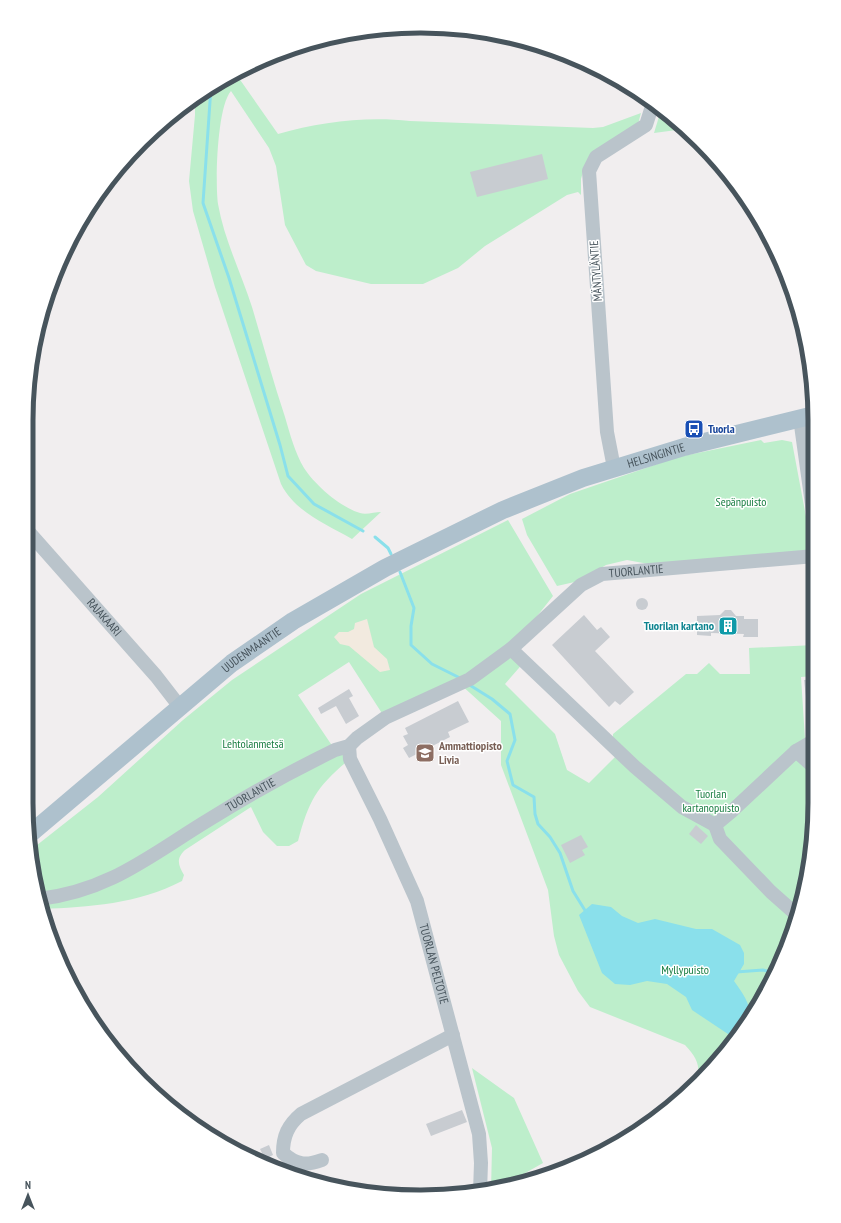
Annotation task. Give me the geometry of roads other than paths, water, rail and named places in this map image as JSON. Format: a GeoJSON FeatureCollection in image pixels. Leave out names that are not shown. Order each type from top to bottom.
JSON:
{"type":"FeatureCollection","features":[{"type":"Feature","properties":{"kind":"main road","name":"HELSINGINTIE"},"geometry":{"type":"LineString","coordinates":[[503,510],[583,478],[614,468],[684,447],[807,417]]}},
{"type":"Feature","properties":{"kind":"main road","name":"UUDENMAANTIE"},"geometry":{"type":"LineString","coordinates":[[34,830],[232,663],[293,621],[406,557],[503,510]]}},
{"type":"Feature","properties":{"kind":"street","name":"MÄNTYLÄNTIE"},"geometry":{"type":"LineString","coordinates":[[614,468],[607,432],[589,171],[596,157],[646,125],[651,109]]}},
{"type":"Feature","properties":{"kind":"street"},"geometry":{"type":"LineString","coordinates":[[807,417],[808,431]]}},
{"type":"Feature","properties":{"kind":"street","name":"RAJAKAARI"},"geometry":{"type":"LineString","coordinates":[[33,537],[156,676],[180,707]]}},
{"type":"Feature","properties":{"kind":"street","name":"TUORLANTIE"},"geometry":{"type":"LineString","coordinates":[[45,898],[74,892],[119,876],[253,792],[328,754],[349,746],[357,738],[385,718],[465,681],[511,649],[581,585],[602,574],[808,557]]}},
{"type":"Feature","properties":{"kind":"street"},"geometry":{"type":"LineString","coordinates":[[511,649],[635,767],[682,807],[715,825],[720,839],[771,892],[792,911]]}},
{"type":"Feature","properties":{"kind":"street"},"geometry":{"type":"LineString","coordinates":[[715,825],[733,810],[796,750],[808,744]]}},
{"type":"Feature","properties":{"kind":"street","name":"TUORLAN PELTOTIE"},"geometry":{"type":"LineString","coordinates":[[349,746],[350,759],[380,819],[417,901],[479,1134],[481,1163],[480,1186]]}},
{"type":"Feature","properties":{"kind":"street"},"geometry":{"type":"LineString","coordinates":[[796,750],[808,761]]}},
{"type":"Feature","properties":{"kind":"street"},"geometry":{"type":"LineString","coordinates":[[322,1160],[310,1165],[299,1164],[291,1160],[283,1153],[283,1140],[292,1121],[301,1114],[453,1035]]}},
{"type":"Feature","properties":{"kind":"water"},"geometry":{"type":"Polygon","coordinates":[[[592,904],[611,907],[622,916],[638,923],[655,919],[696,929],[712,929],[740,945],[744,953],[744,964],[734,981],[740,989],[749,1008],[732,1033],[728,1034],[692,1010],[686,997],[667,984],[647,981],[630,985],[615,984],[602,973],[579,915],[592,904]]]}},
{"type":"Feature","properties":{"kind":"waterway"},"geometry":{"type":"LineString","coordinates":[[210,95],[203,203],[229,278],[288,476],[314,504],[363,531]]}},
{"type":"Feature","properties":{"kind":"waterway"},"geometry":{"type":"LineString","coordinates":[[375,537],[388,548],[391,554]]}},
{"type":"Feature","properties":{"kind":"waterway"},"geometry":{"type":"LineString","coordinates":[[400,572],[414,608],[411,626],[411,645],[432,664],[460,678]]}},
{"type":"Feature","properties":{"kind":"waterway"},"geometry":{"type":"LineString","coordinates":[[468,684],[492,699],[510,714],[515,740],[507,761],[513,785],[534,797],[535,814],[538,824],[550,837],[560,853],[573,891],[586,912]]}},
{"type":"Feature","properties":{"kind":"waterway"},"geometry":{"type":"LineString","coordinates":[[736,972],[763,970],[769,972]]}},
{"type":"Feature","properties":{"kind":"place","name":"Tuorla"},"geometry":{"type":"Point","coordinates":[694,429]}},
{"type":"Feature","properties":{"kind":"place","name":"Tuorilan kartano"},"geometry":{"type":"Point","coordinates":[728,626]}},
{"type":"Feature","properties":{"kind":"place","name":"Ammattiopisto Livia"},"geometry":{"type":"Point","coordinates":[425,753]}},
{"type":"Feature","properties":{"kind":"park label","name":"Sepänpuisto"},"geometry":{"type":"Point","coordinates":[741,502]}},
{"type":"Feature","properties":{"kind":"park label","name":"Lehtolanmetsä"},"geometry":{"type":"Point","coordinates":[253,744]}},
{"type":"Feature","properties":{"kind":"park label","name":"Tuorlan kartanopuisto"},"geometry":{"type":"Point","coordinates":[711,801]}},
{"type":"Feature","properties":{"kind":"park label","name":"Myllypuisto"},"geometry":{"type":"Point","coordinates":[685,970]}}]}
